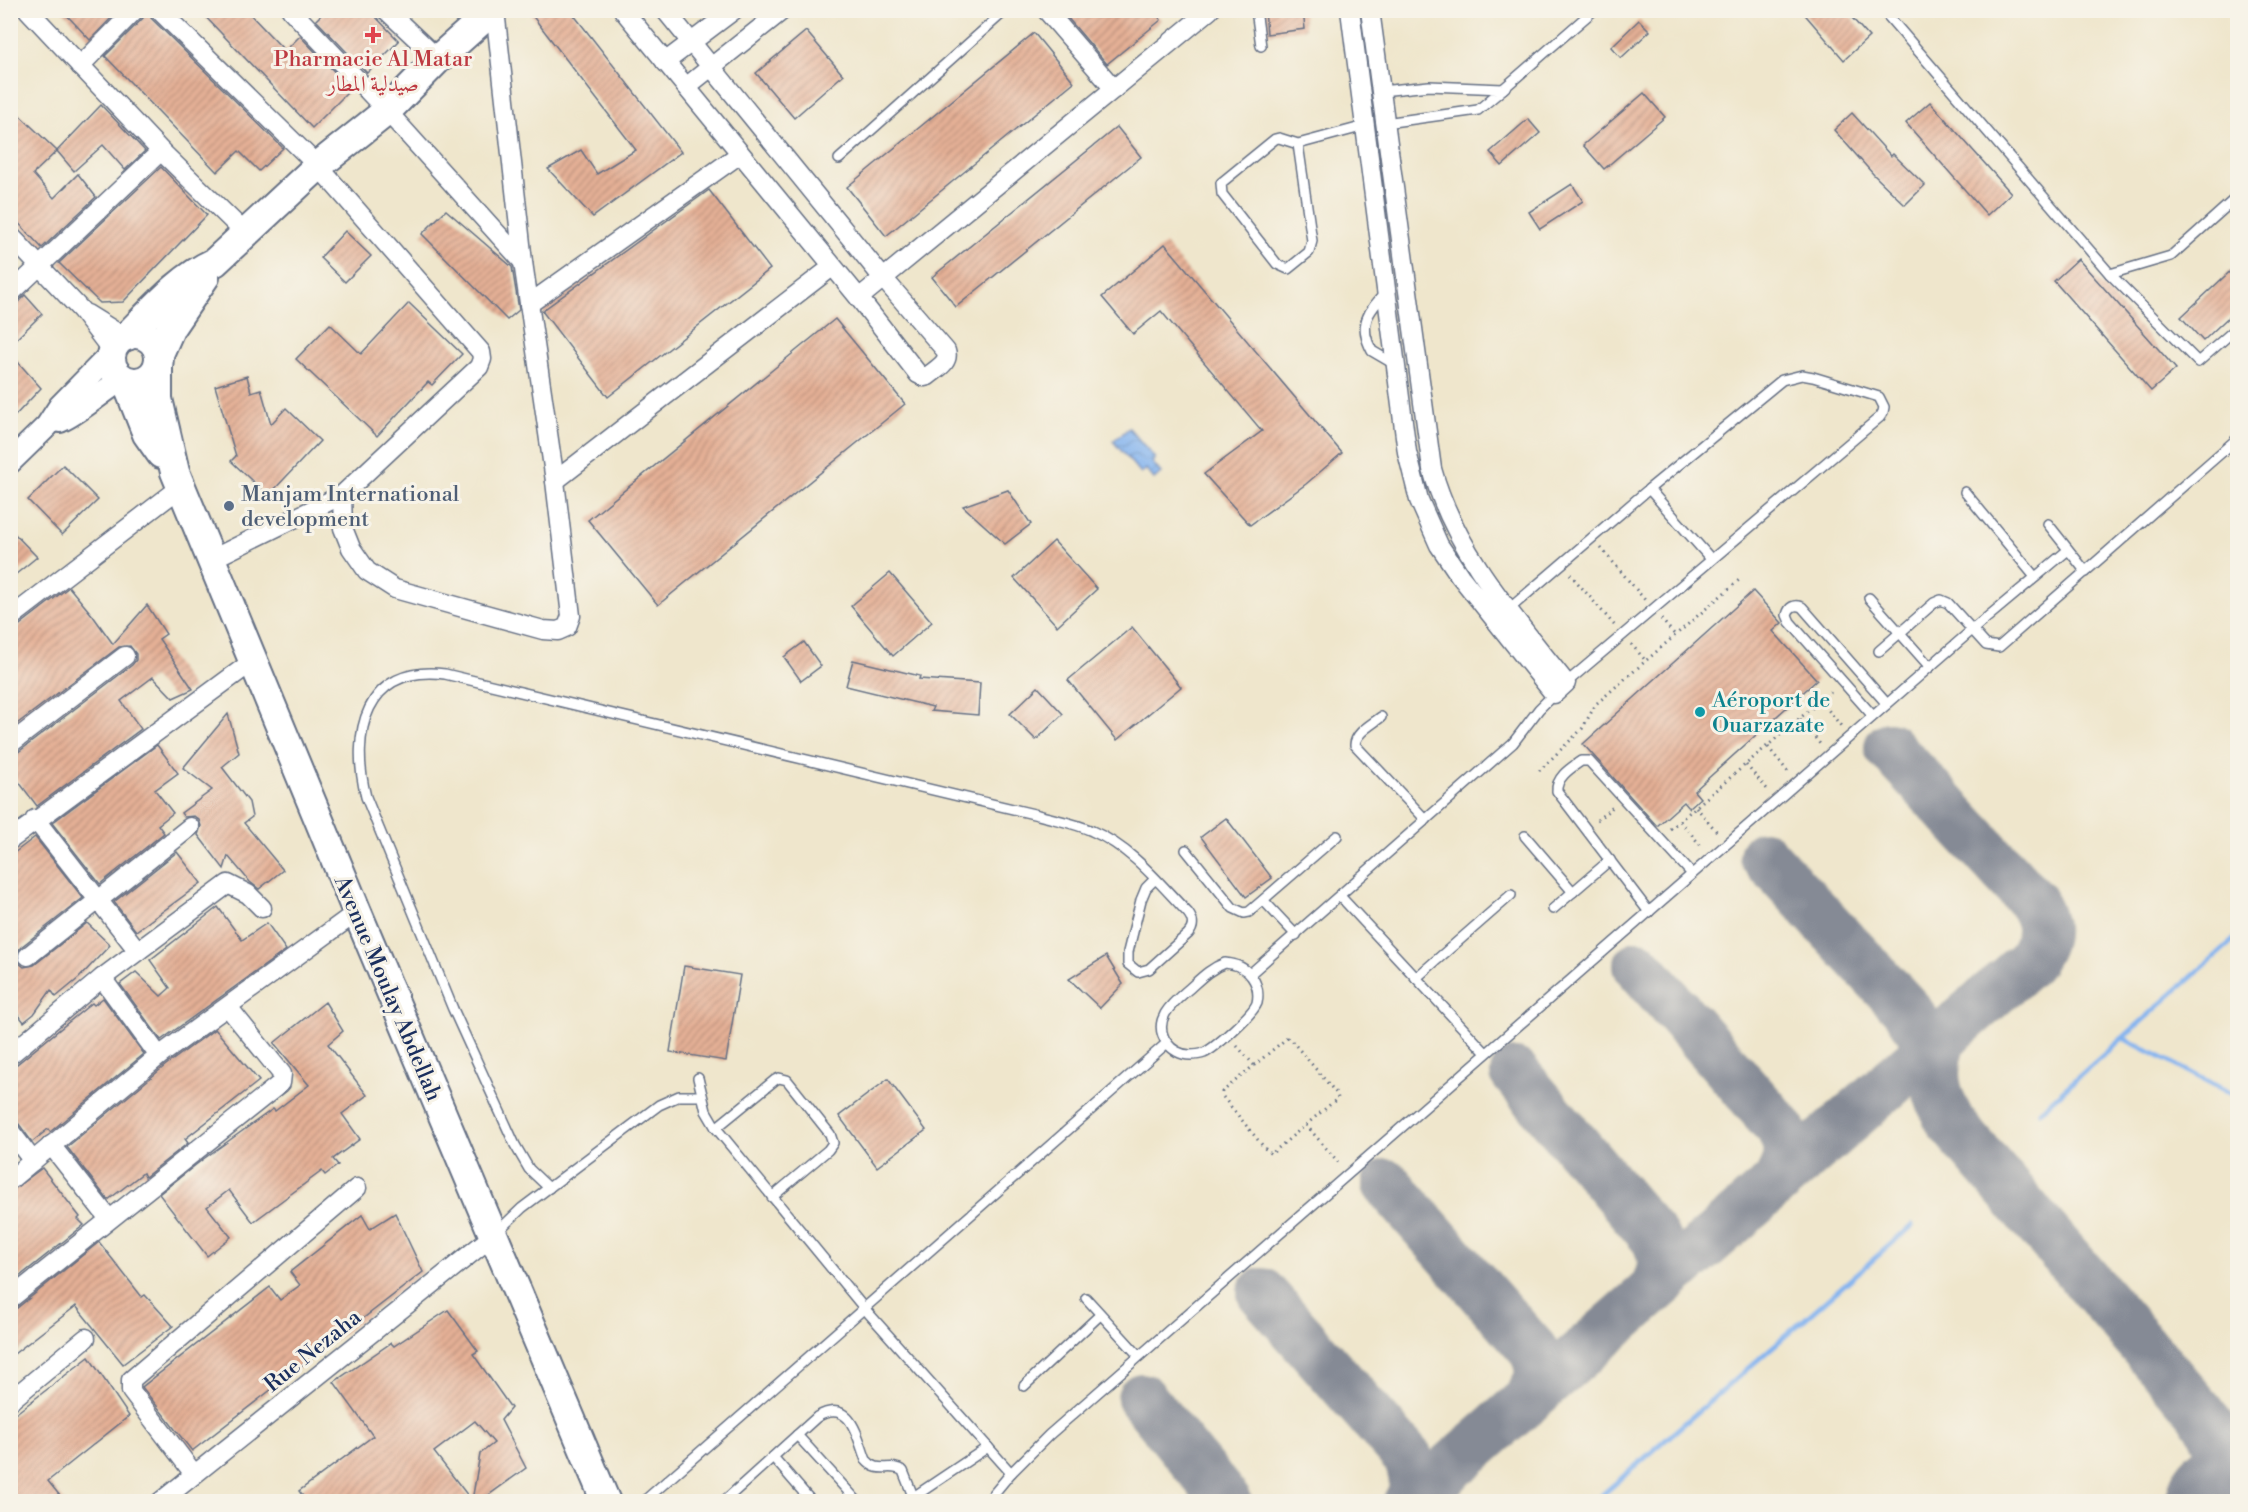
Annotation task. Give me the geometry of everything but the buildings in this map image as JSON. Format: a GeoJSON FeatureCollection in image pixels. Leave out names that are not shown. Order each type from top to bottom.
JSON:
{"type":"FeatureCollection","features":[{"type":"Feature","properties":{"kind":"main road","name":"Avenue Moulay Abdellah"},"geometry":{"type":"LineString","coordinates":[[494,10],[438,59],[387,111],[318,166],[215,262],[171,327],[158,360],[158,399],[178,480],[210,560],[606,1502]]}},
{"type":"Feature","properties":{"kind":"main road","name":"Avenue Moulay Abdellah"},"geometry":{"type":"LineString","coordinates":[[178,480],[147,434],[120,356],[175,288],[202,267],[215,262]]}},
{"type":"Feature","properties":{"kind":"main road"},"geometry":{"type":"LineString","coordinates":[[137,334],[147,337],[155,345],[158,360],[152,375],[142,381],[120,356],[137,334]]}},
{"type":"Feature","properties":{"kind":"street"},"geometry":{"type":"LineString","coordinates":[[28,10],[161,151],[246,234]]}},
{"type":"Feature","properties":{"kind":"street"},"geometry":{"type":"LineString","coordinates":[[80,66],[135,10]]}},
{"type":"Feature","properties":{"kind":"street"},"geometry":{"type":"LineString","coordinates":[[159,10],[318,166],[481,352],[482,359],[479,367],[342,495],[210,560]]}},
{"type":"Feature","properties":{"kind":"street"},"geometry":{"type":"LineString","coordinates":[[291,10],[387,111],[523,262]]}},
{"type":"Feature","properties":{"kind":"street"},"geometry":{"type":"LineString","coordinates":[[386,10],[438,59]]}},
{"type":"Feature","properties":{"kind":"street"},"geometry":{"type":"LineString","coordinates":[[342,495],[343,528],[351,548],[367,571],[395,589],[543,630],[558,631],[567,627],[571,616],[555,481],[523,262],[494,10]]}},
{"type":"Feature","properties":{"kind":"street"},"geometry":{"type":"LineString","coordinates":[[622,10],[859,298],[918,374],[928,376],[945,361],[946,351],[883,278],[665,10]]}},
{"type":"Feature","properties":{"kind":"street"},"geometry":{"type":"LineString","coordinates":[[665,62],[735,10]]}},
{"type":"Feature","properties":{"kind":"street"},"geometry":{"type":"LineString","coordinates":[[686,87],[783,10]]}},
{"type":"Feature","properties":{"kind":"street"},"geometry":{"type":"LineString","coordinates":[[1046,10],[1114,89]]}},
{"type":"Feature","properties":{"kind":"street"},"geometry":{"type":"LineString","coordinates":[[1350,10],[1412,477],[1428,523],[1460,576],[1560,688]]}},
{"type":"Feature","properties":{"kind":"street"},"geometry":{"type":"LineString","coordinates":[[1370,10],[1432,469],[1437,490],[1455,531],[1476,567],[1560,688]]}},
{"type":"Feature","properties":{"kind":"street"},"geometry":{"type":"LineString","coordinates":[[859,298],[1203,13]]}},
{"type":"Feature","properties":{"kind":"street"},"geometry":{"type":"LineString","coordinates":[[1361,94],[1381,91]]}},
{"type":"Feature","properties":{"kind":"street"},"geometry":{"type":"LineString","coordinates":[[1365,126],[1385,123]]}},
{"type":"Feature","properties":{"kind":"street"},"geometry":{"type":"LineString","coordinates":[[10,294],[161,151]]}},
{"type":"Feature","properties":{"kind":"street"},"geometry":{"type":"LineString","coordinates":[[530,304],[740,154]]}},
{"type":"Feature","properties":{"kind":"street"},"geometry":{"type":"LineString","coordinates":[[10,235],[81,309],[120,356],[60,406],[47,426],[10,462]]}},
{"type":"Feature","properties":{"kind":"street"},"geometry":{"type":"LineString","coordinates":[[555,481],[832,267]]}},
{"type":"Feature","properties":{"kind":"street"},"geometry":{"type":"LineString","coordinates":[[10,618],[178,480]]}},
{"type":"Feature","properties":{"kind":"street"},"geometry":{"type":"LineString","coordinates":[[10,744],[125,656]]}},
{"type":"Feature","properties":{"kind":"street"},"geometry":{"type":"LineString","coordinates":[[12,836],[253,661]]}},
{"type":"Feature","properties":{"kind":"street"},"geometry":{"type":"LineString","coordinates":[[35,819],[138,951]]}},
{"type":"Feature","properties":{"kind":"street"},"geometry":{"type":"LineString","coordinates":[[28,956],[190,827]]}},
{"type":"Feature","properties":{"kind":"street"},"geometry":{"type":"LineString","coordinates":[[10,1055],[102,978],[228,884],[248,894],[262,908]]}},
{"type":"Feature","properties":{"kind":"street"},"geometry":{"type":"LineString","coordinates":[[10,1180],[159,1056],[357,912]]}},
{"type":"Feature","properties":{"kind":"street"},"geometry":{"type":"LineString","coordinates":[[102,978],[159,1056]]}},
{"type":"Feature","properties":{"kind":"street"},"geometry":{"type":"LineString","coordinates":[[10,1299],[281,1083],[282,1074],[228,1007]]}},
{"type":"Feature","properties":{"kind":"street"},"geometry":{"type":"LineString","coordinates":[[10,1131],[33,1161]]}},
{"type":"Feature","properties":{"kind":"street"},"geometry":{"type":"LineString","coordinates":[[51,1145],[109,1219]]}},
{"type":"Feature","properties":{"kind":"street"},"geometry":{"type":"LineString","coordinates":[[194,1474],[131,1391],[131,1380],[357,1188]]}},
{"type":"Feature","properties":{"kind":"street","name":"Rue Nezaha"},"geometry":{"type":"LineString","coordinates":[[160,1502],[494,1235]]}},
{"type":"Feature","properties":{"kind":"street"},"geometry":{"type":"LineString","coordinates":[[10,1401],[86,1338]]}},
{"type":"Feature","properties":{"kind":"lane"},"geometry":{"type":"LineString","coordinates":[[839,159],[1006,10]]}},
{"type":"Feature","properties":{"kind":"lane"},"geometry":{"type":"LineString","coordinates":[[1256,10],[1261,46]]}},
{"type":"Feature","properties":{"kind":"lane"},"geometry":{"type":"LineString","coordinates":[[1385,123],[1478,110],[1594,10]]}},
{"type":"Feature","properties":{"kind":"lane"},"geometry":{"type":"LineString","coordinates":[[1883,10],[2110,274],[2198,362],[2238,327]]}},
{"type":"Feature","properties":{"kind":"lane"},"geometry":{"type":"LineString","coordinates":[[1381,91],[1429,86],[1503,89]]}},
{"type":"Feature","properties":{"kind":"lane"},"geometry":{"type":"LineString","coordinates":[[1298,144],[1312,241],[1309,252],[1288,269],[1277,264],[1222,194],[1221,183],[1275,139],[1279,138],[1298,144],[1365,126]]}},
{"type":"Feature","properties":{"kind":"lane"},"geometry":{"type":"LineString","coordinates":[[2110,274],[2171,256],[2238,196]]}},
{"type":"Feature","properties":{"kind":"lane"},"geometry":{"type":"LineString","coordinates":[[1386,292],[1368,313],[1365,325],[1372,351],[1396,365]]}},
{"type":"Feature","properties":{"kind":"lane"},"geometry":{"type":"LineString","coordinates":[[1250,974],[1513,743],[1539,709],[1560,688],[1880,417],[1883,412],[1883,401],[1879,397],[1813,377],[1802,375],[1782,380],[1649,489],[1508,610]]}},
{"type":"Feature","properties":{"kind":"lane"},"geometry":{"type":"LineString","coordinates":[[1879,651],[1934,603],[1941,600],[1948,603],[1986,645],[1999,647],[2238,438]]}},
{"type":"Feature","properties":{"kind":"lane"},"geometry":{"type":"LineString","coordinates":[[1649,489],[1711,559]]}},
{"type":"Feature","properties":{"kind":"lane"},"geometry":{"type":"LineString","coordinates":[[1965,492],[2035,577]]}},
{"type":"Feature","properties":{"kind":"lane"},"geometry":{"type":"LineString","coordinates":[[2048,524],[2086,572]]}},
{"type":"Feature","properties":{"kind":"lane"},"geometry":{"type":"LineString","coordinates":[[987,1502],[1011,1473],[1049,1435],[1972,630],[2068,550]]}},
{"type":"Feature","properties":{"kind":"lane"},"geometry":{"type":"LineString","coordinates":[[1869,598],[1930,667]]}},
{"type":"Feature","properties":{"kind":"lane"},"geometry":{"type":"LineString","coordinates":[[1873,716],[1788,619],[1790,608],[1802,607],[1887,704]]}},
{"type":"Feature","properties":{"kind":"lane"},"geometry":{"type":"LineString","coordinates":[[1843,682],[1857,670]]}},
{"type":"Feature","properties":{"kind":"lane"},"geometry":{"type":"LineString","coordinates":[[549,1188],[529,1169],[515,1145],[453,1009],[366,797],[360,766],[363,722],[375,698],[395,681],[421,673],[445,674],[1078,825],[1107,838],[1120,847],[1155,879],[1188,913],[1193,924],[1188,934],[1149,969],[1138,972],[1128,964],[1127,958],[1143,894],[1155,879]]}},
{"type":"Feature","properties":{"kind":"lane"},"geometry":{"type":"LineString","coordinates":[[1381,717],[1358,735],[1355,746],[1426,820]]}},
{"type":"Feature","properties":{"kind":"lane"},"geometry":{"type":"LineString","coordinates":[[1649,912],[1557,791],[1560,778],[1578,763],[1585,760],[1592,764],[1692,874]]}},
{"type":"Feature","properties":{"kind":"lane"},"geometry":{"type":"LineString","coordinates":[[1186,850],[1238,911],[1250,912],[1337,836]]}},
{"type":"Feature","properties":{"kind":"lane"},"geometry":{"type":"LineString","coordinates":[[1525,836],[1573,892]]}},
{"type":"Feature","properties":{"kind":"lane"},"geometry":{"type":"LineString","coordinates":[[1552,909],[1610,860]]}},
{"type":"Feature","properties":{"kind":"lane"},"geometry":{"type":"LineString","coordinates":[[1416,978],[1511,895]]}},
{"type":"Feature","properties":{"kind":"lane"},"geometry":{"type":"LineString","coordinates":[[1340,896],[1486,1053]]}},
{"type":"Feature","properties":{"kind":"lane"},"geometry":{"type":"LineString","coordinates":[[1264,901],[1296,934]]}},
{"type":"Feature","properties":{"kind":"lane"},"geometry":{"type":"LineString","coordinates":[[1225,963],[1234,964],[1250,974],[1256,982],[1258,993],[1257,1003],[1252,1012],[1206,1052],[1185,1055],[1175,1051],[1167,1043],[1161,1025],[1168,1006],[1208,972],[1225,963]]}},
{"type":"Feature","properties":{"kind":"lane"},"geometry":{"type":"LineString","coordinates":[[643,1502],[1167,1043]]}},
{"type":"Feature","properties":{"kind":"lane"},"geometry":{"type":"LineString","coordinates":[[698,1078],[700,1096],[716,1128],[864,1308],[1011,1473]]}},
{"type":"Feature","properties":{"kind":"lane"},"geometry":{"type":"LineString","coordinates":[[716,1128],[775,1080],[783,1078],[790,1083],[830,1134],[833,1143],[828,1150],[772,1197]]}},
{"type":"Feature","properties":{"kind":"lane"},"geometry":{"type":"LineString","coordinates":[[494,1235],[522,1208],[659,1105],[679,1096],[700,1096]]}},
{"type":"Feature","properties":{"kind":"lane"},"geometry":{"type":"LineString","coordinates":[[1086,1298],[1139,1356]]}},
{"type":"Feature","properties":{"kind":"lane"},"geometry":{"type":"LineString","coordinates":[[1024,1386],[1100,1315]]}},
{"type":"Feature","properties":{"kind":"lane"},"geometry":{"type":"LineString","coordinates":[[723,1502],[797,1435],[822,1414],[829,1412],[847,1417],[855,1427],[866,1460],[876,1468],[894,1467],[903,1471],[909,1499],[988,1447]]}},
{"type":"Feature","properties":{"kind":"lane"},"geometry":{"type":"LineString","coordinates":[[797,1435],[858,1502]]}},
{"type":"Feature","properties":{"kind":"lane"},"geometry":{"type":"LineString","coordinates":[[772,1457],[812,1502]]}},
{"type":"Feature","properties":{"kind":"path"},"geometry":{"type":"LineString","coordinates":[[1592,538],[1675,635]]}},
{"type":"Feature","properties":{"kind":"path"},"geometry":{"type":"LineString","coordinates":[[1562,564],[1646,661]]}},
{"type":"Feature","properties":{"kind":"path"},"geometry":{"type":"LineString","coordinates":[[1539,771],[1582,729],[1596,704],[1739,580]]}},
{"type":"Feature","properties":{"kind":"path"},"geometry":{"type":"LineString","coordinates":[[1660,838],[1843,682]]}},
{"type":"Feature","properties":{"kind":"path"},"geometry":{"type":"LineString","coordinates":[[1821,700],[1850,736]]}},
{"type":"Feature","properties":{"kind":"path"},"geometry":{"type":"LineString","coordinates":[[1800,719],[1829,755]]}},
{"type":"Feature","properties":{"kind":"path"},"geometry":{"type":"LineString","coordinates":[[1768,746],[1797,783]]}},
{"type":"Feature","properties":{"kind":"path"},"geometry":{"type":"LineString","coordinates":[[1746,765],[1777,800]]}},
{"type":"Feature","properties":{"kind":"path"},"geometry":{"type":"LineString","coordinates":[[1587,830],[1623,798]]}},
{"type":"Feature","properties":{"kind":"path"},"geometry":{"type":"LineString","coordinates":[[1696,807],[1728,843]]}},
{"type":"Feature","properties":{"kind":"path"},"geometry":{"type":"LineString","coordinates":[[1680,821],[1711,857]]}},
{"type":"Feature","properties":{"kind":"path"},"geometry":{"type":"LineString","coordinates":[[1227,1034],[1254,1065]]}},
{"type":"Feature","properties":{"kind":"path"},"geometry":{"type":"LineString","coordinates":[[1285,1039],[1291,1040],[1338,1096],[1306,1125],[1274,1152],[1267,1151],[1221,1095],[1223,1090],[1285,1039]]}},
{"type":"Feature","properties":{"kind":"path"},"geometry":{"type":"LineString","coordinates":[[1306,1125],[1348,1174]]}},
{"type":"Feature","properties":{"kind":"water"},"geometry":{"type":"Polygon","coordinates":[[[1129,428],[1155,458],[1152,462],[1161,473],[1154,479],[1146,469],[1141,474],[1113,441],[1129,428]]]}},
{"type":"Feature","properties":{"kind":"waterway"},"geometry":{"type":"LineString","coordinates":[[2040,1111],[2238,936]]}},
{"type":"Feature","properties":{"kind":"waterway"},"geometry":{"type":"LineString","coordinates":[[2123,1038],[2238,1097]]}},
{"type":"Feature","properties":{"kind":"waterway"},"geometry":{"type":"LineString","coordinates":[[1594,1502],[1912,1226]]}},
{"type":"Feature","properties":{"kind":"taxiway"},"geometry":{"type":"LineString","coordinates":[[1411,1502],[2029,962],[2038,946],[2042,932],[2040,917],[2032,901],[1889,747]]}},
{"type":"Feature","properties":{"kind":"taxiway"},"geometry":{"type":"LineString","coordinates":[[1764,856],[1908,1011],[1926,1041],[1934,1075]]}},
{"type":"Feature","properties":{"kind":"taxiway"},"geometry":{"type":"LineString","coordinates":[[1638,966],[1780,1128],[1788,1155],[1778,1180]]}},
{"type":"Feature","properties":{"kind":"taxiway"},"geometry":{"type":"LineString","coordinates":[[1942,1038],[1936,1061],[1936,1082],[1941,1101],[1951,1123],[2209,1425],[2215,1436],[2220,1455],[2218,1476],[2209,1502]]}},
{"type":"Feature","properties":{"kind":"taxiway"},"geometry":{"type":"LineString","coordinates":[[1515,1073],[1655,1238],[1662,1264],[1653,1290]]}},
{"type":"Feature","properties":{"kind":"taxiway"},"geometry":{"type":"LineString","coordinates":[[1387,1184],[1533,1350],[1539,1364],[1539,1376],[1528,1400]]}},
{"type":"Feature","properties":{"kind":"taxiway"},"geometry":{"type":"LineString","coordinates":[[1262,1293],[1408,1458],[1414,1485],[1408,1502]]}},
{"type":"Feature","properties":{"kind":"taxiway"},"geometry":{"type":"LineString","coordinates":[[1142,1398],[1227,1502]]}},
{"type":"Feature","properties":{"kind":"runway"},"geometry":{"type":"LineString","coordinates":[[2228,1502],[2238,1494]]}},
{"type":"Feature","properties":{"kind":"place","name":"Pharmacie Al Matar صيدلية المطار"},"geometry":{"type":"Point","coordinates":[373,35]}},
{"type":"Feature","properties":{"kind":"place","name":"Manjam International development"},"geometry":{"type":"Point","coordinates":[229,506]}},
{"type":"Feature","properties":{"kind":"place","name":"Aéroport de Ouarzazate"},"geometry":{"type":"Point","coordinates":[1700,712]}}]}
